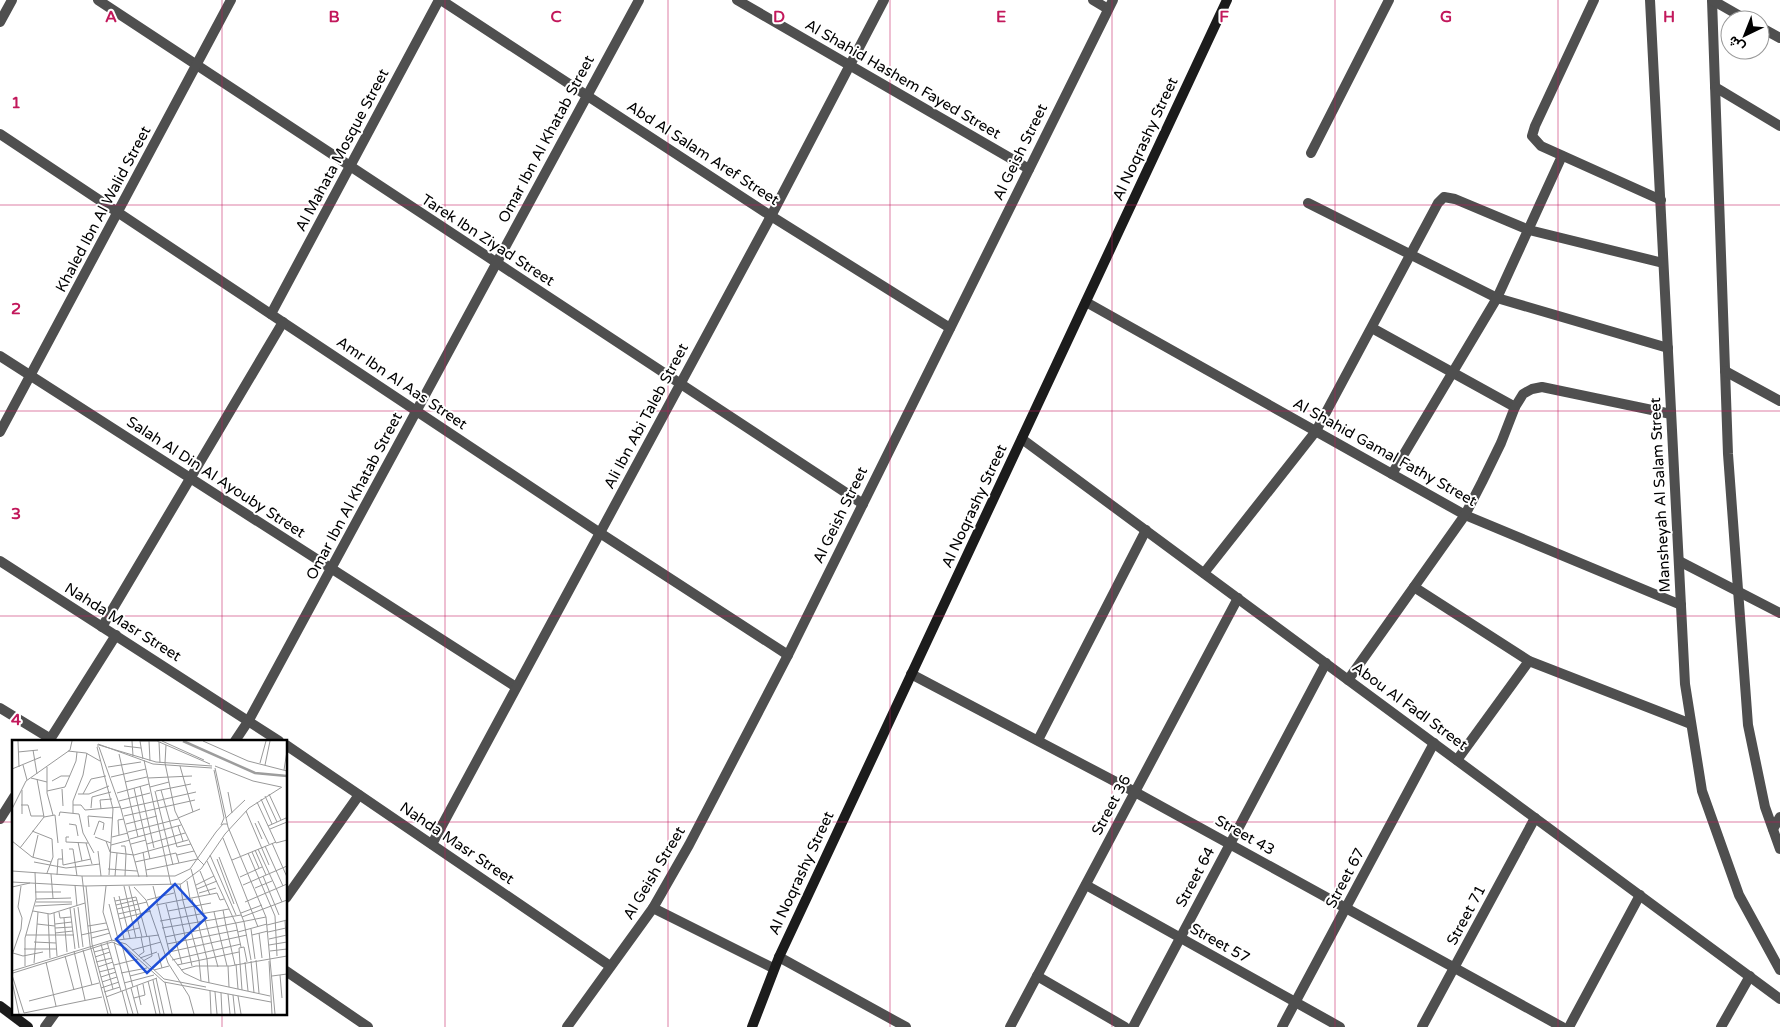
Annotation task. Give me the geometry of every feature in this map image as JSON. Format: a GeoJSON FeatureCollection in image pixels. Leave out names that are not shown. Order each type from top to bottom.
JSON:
{"type":"FeatureCollection","features":[{"type":"Feature","properties":{"kind":"street"},"geometry":{"type":"LineString","coordinates":[[0,22],[12,0]]}},
{"type":"Feature","properties":{"kind":"street","name":"Tarek Ibn Ziyad Street"},"geometry":{"type":"LineString","coordinates":[[98,0],[863,504]]}},
{"type":"Feature","properties":{"kind":"street","name":"Khaled Ibn Al Walid Street"},"geometry":{"type":"LineString","coordinates":[[0,432],[232,0]]}},
{"type":"Feature","properties":{"kind":"street","name":"Abd Al Salam Aref Street"},"geometry":{"type":"LineString","coordinates":[[440,0],[587,94],[771,216],[950,328]]}},
{"type":"Feature","properties":{"kind":"street","name":"Al Mahata Mosque Street"},"geometry":{"type":"LineString","coordinates":[[271,314],[440,0]]}},
{"type":"Feature","properties":{"kind":"street","name":"Omar Ibn Al Khatab Street"},"geometry":{"type":"LineString","coordinates":[[236,740],[249,720],[639,0]]}},
{"type":"Feature","properties":{"kind":"street","name":"Al Shahid Hashem Fayed Street"},"geometry":{"type":"LineString","coordinates":[[737,0],[1029,169]]}},
{"type":"Feature","properties":{"kind":"street","name":"Ali Ibn Abi Taleb Street"},"geometry":{"type":"LineString","coordinates":[[432,844],[771,216],[884,0]]}},
{"type":"Feature","properties":{"kind":"street"},"geometry":{"type":"LineString","coordinates":[[1093,0],[1110,4]]}},
{"type":"Feature","properties":{"kind":"street","name":"Al Noqrashy Street"},"geometry":{"type":"LineString","coordinates":[[752,1027],[773,968],[1227,0]]}},
{"type":"Feature","properties":{"kind":"street"},"geometry":{"type":"LineString","coordinates":[[1311,152],[1389,0]]}},
{"type":"Feature","properties":{"kind":"street"},"geometry":{"type":"LineString","coordinates":[[1594,0],[1532,136],[1541,146],[1661,200]]}},
{"type":"Feature","properties":{"kind":"street","name":"Mansheyah Al Salam Street"},"geometry":{"type":"LineString","coordinates":[[1650,0],[1685,684],[1702,792],[1739,895],[1780,970]]}},
{"type":"Feature","properties":{"kind":"street"},"geometry":{"type":"LineString","coordinates":[[1712,0],[1730,10]]}},
{"type":"Feature","properties":{"kind":"street"},"geometry":{"type":"LineString","coordinates":[[1712,0],[1728,454],[1748,725],[1765,807],[1780,848]]}},
{"type":"Feature","properties":{"kind":"street","name":"Al Geish Street"},"geometry":{"type":"LineString","coordinates":[[566,1027],[653,908],[689,845],[788,655],[1110,4]]}},
{"type":"Feature","properties":{"kind":"street"},"geometry":{"type":"LineString","coordinates":[[1715,87],[1780,126]]}},
{"type":"Feature","properties":{"kind":"street","name":"Amr Ibn Al Aas Street"},"geometry":{"type":"LineString","coordinates":[[0,134],[788,655]]}},
{"type":"Feature","properties":{"kind":"street"},"geometry":{"type":"LineString","coordinates":[[1392,474],[1497,298],[1562,156]]}},
{"type":"Feature","properties":{"kind":"street"},"geometry":{"type":"LineString","coordinates":[[1204,573],[1316,431],[1438,203],[1444,197],[1455,199],[1529,230],[1663,264]]}},
{"type":"Feature","properties":{"kind":"street"},"geometry":{"type":"LineString","coordinates":[[1308,203],[1497,298],[1668,348]]}},
{"type":"Feature","properties":{"kind":"street","name":"Al Shahid Gamal Fathy Street"},"geometry":{"type":"LineString","coordinates":[[1086,302],[1465,515],[1681,606]]}},
{"type":"Feature","properties":{"kind":"street"},"geometry":{"type":"LineString","coordinates":[[102,627],[283,322]]}},
{"type":"Feature","properties":{"kind":"street"},"geometry":{"type":"LineString","coordinates":[[1372,328],[1515,407]]}},
{"type":"Feature","properties":{"kind":"street","name":"Salah Al Din Al Ayouby Street"},"geometry":{"type":"LineString","coordinates":[[0,356],[516,687]]}},
{"type":"Feature","properties":{"kind":"street"},"geometry":{"type":"LineString","coordinates":[[1724,370],[1780,401]]}},
{"type":"Feature","properties":{"kind":"street"},"geometry":{"type":"LineString","coordinates":[[1348,680],[1465,515],[1501,443],[1515,407],[1523,394],[1532,389],[1542,388],[1671,414]]}},
{"type":"Feature","properties":{"kind":"street","name":"Abou Al Fadl Street"},"geometry":{"type":"LineString","coordinates":[[1022,438],[1780,999]]}},
{"type":"Feature","properties":{"kind":"street"},"geometry":{"type":"LineString","coordinates":[[1038,740],[1146,530]]}},
{"type":"Feature","properties":{"kind":"street","name":"Nahda Masr Street"},"geometry":{"type":"LineString","coordinates":[[0,561],[278,740]]}},
{"type":"Feature","properties":{"kind":"street"},"geometry":{"type":"LineString","coordinates":[[1679,561],[1780,613]]}},
{"type":"Feature","properties":{"kind":"street"},"geometry":{"type":"LineString","coordinates":[[1414,587],[1529,661],[1692,724]]}},
{"type":"Feature","properties":{"kind":"street","name":"Street 36"},"geometry":{"type":"LineString","coordinates":[[1010,1027],[1238,598]]}},
{"type":"Feature","properties":{"kind":"street"},"geometry":{"type":"LineString","coordinates":[[0,708],[50,740],[116,635]]}},
{"type":"Feature","properties":{"kind":"street"},"geometry":{"type":"LineString","coordinates":[[1457,760],[1529,661]]}},
{"type":"Feature","properties":{"kind":"street","name":"Street 64"},"geometry":{"type":"LineString","coordinates":[[1132,1027],[1326,663]]}},
{"type":"Feature","properties":{"kind":"street","name":"Street 43"},"geometry":{"type":"LineString","coordinates":[[911,674],[1135,792],[1562,1027]]}},
{"type":"Feature","properties":{"kind":"street","name":"Street 67"},"geometry":{"type":"LineString","coordinates":[[1282,1027],[1434,743]]}},
{"type":"Feature","properties":{"kind":"street","name":"Nahda Masr Street"},"geometry":{"type":"LineString","coordinates":[[288,746],[610,966]]}},
{"type":"Feature","properties":{"kind":"street"},"geometry":{"type":"LineString","coordinates":[[288,895],[359,795]]}},
{"type":"Feature","properties":{"kind":"street"},"geometry":{"type":"LineString","coordinates":[[0,819],[12,800]]}},
{"type":"Feature","properties":{"kind":"street"},"geometry":{"type":"LineString","coordinates":[[1773,830],[1780,817]]}},
{"type":"Feature","properties":{"kind":"street","name":"Street 71"},"geometry":{"type":"LineString","coordinates":[[1422,1027],[1535,818]]}},
{"type":"Feature","properties":{"kind":"street","name":"Street 57"},"geometry":{"type":"LineString","coordinates":[[1086,885],[1340,1027]]}},
{"type":"Feature","properties":{"kind":"street"},"geometry":{"type":"LineString","coordinates":[[1568,1027],[1640,895]]}},
{"type":"Feature","properties":{"kind":"street"},"geometry":{"type":"LineString","coordinates":[[653,908],[773,968]]}},
{"type":"Feature","properties":{"kind":"street"},"geometry":{"type":"LineString","coordinates":[[779,957],[906,1027]]}},
{"type":"Feature","properties":{"kind":"street"},"geometry":{"type":"LineString","coordinates":[[288,972],[368,1027]]}},
{"type":"Feature","properties":{"kind":"street"},"geometry":{"type":"LineString","coordinates":[[1037,976],[1125,1027]]}},
{"type":"Feature","properties":{"kind":"street"},"geometry":{"type":"LineString","coordinates":[[1721,1027],[1750,976]]}},
{"type":"Feature","properties":{"kind":"street"},"geometry":{"type":"LineString","coordinates":[[0,1006],[28,1027]]}},
{"type":"Feature","properties":{"kind":"street"},"geometry":{"type":"LineString","coordinates":[[46,1027],[54,1014]]}}]}
